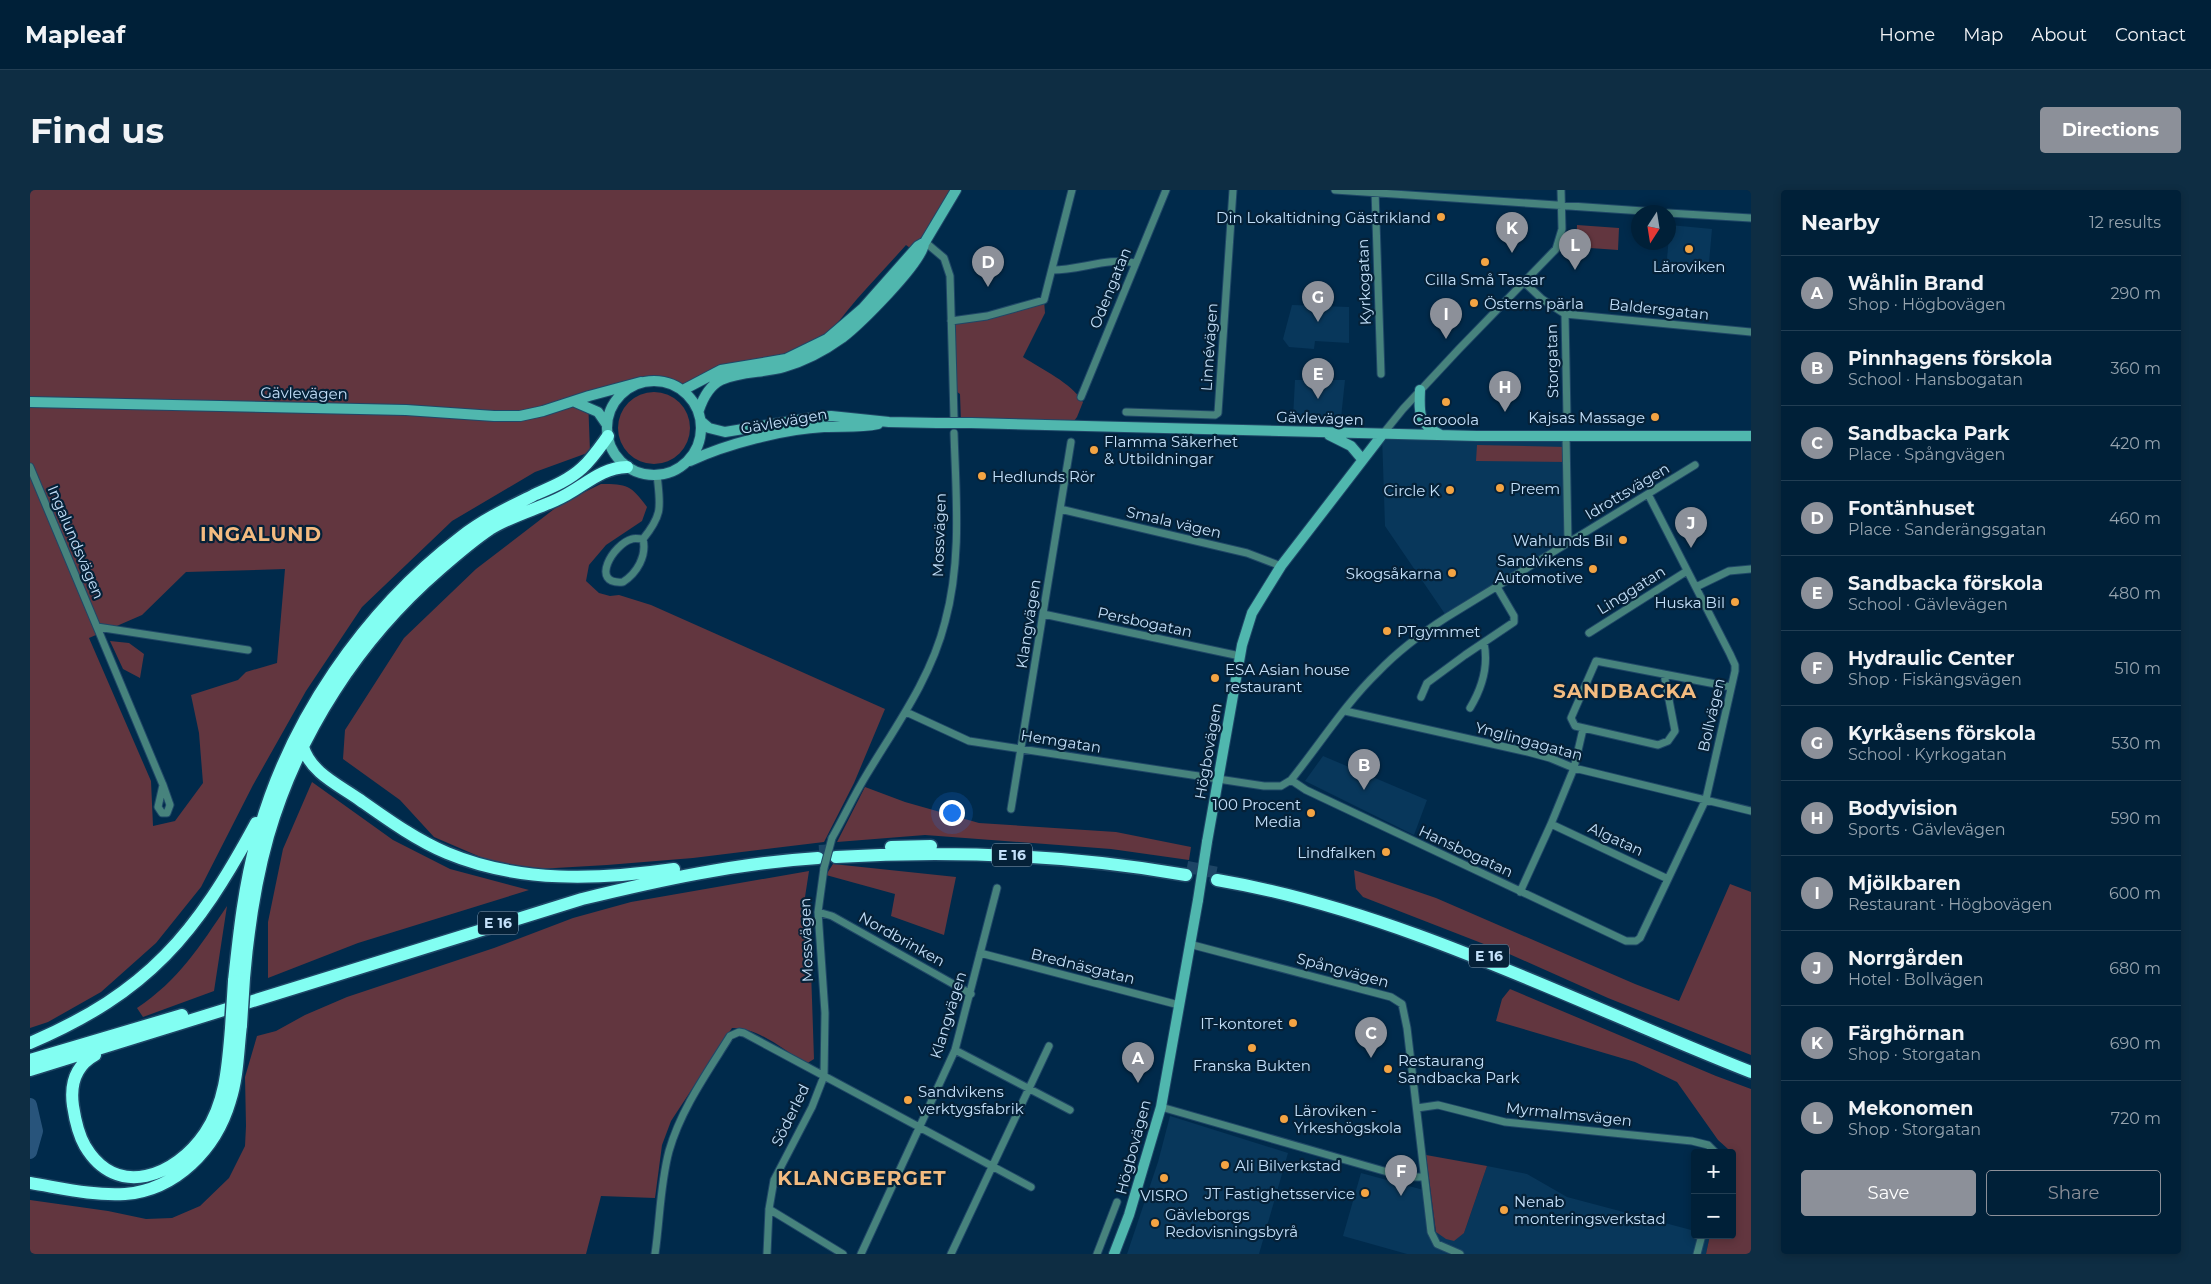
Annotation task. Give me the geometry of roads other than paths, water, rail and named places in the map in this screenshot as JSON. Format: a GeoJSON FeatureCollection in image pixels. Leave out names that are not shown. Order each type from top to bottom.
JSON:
{"type":"FeatureCollection","features":[{"type":"Feature","properties":{"kind":"highway"},"geometry":{"type":"LineString","coordinates":[[30,1043],[84,1017],[117,996],[172,951],[190,929],[225,880],[270,796],[305,720],[334,674],[381,612],[411,581],[460,537],[485,520],[571,476],[592,457],[608,430]]}},
{"type":"Feature","properties":{"kind":"highway"},"geometry":{"type":"LineString","coordinates":[[239,980],[268,836],[292,770],[322,712],[362,651],[419,587],[465,547],[512,517],[574,492],[602,472],[627,467]]}},
{"type":"Feature","properties":{"kind":"highway"},"geometry":{"type":"LineString","coordinates":[[303,747],[309,761],[315,767],[368,806],[426,842],[472,862],[506,872],[543,876],[596,876],[663,871]]}},
{"type":"Feature","properties":{"kind":"highway"},"geometry":{"type":"LineString","coordinates":[[30,1183],[96,1194],[136,1192],[160,1185],[188,1168],[201,1155],[224,1120],[235,1081],[242,914],[257,840],[270,796]]}},
{"type":"Feature","properties":{"kind":"highway","name":"E 16"},"geometry":{"type":"LineString","coordinates":[[837,854],[1011,855],[1186,871]]}},
{"type":"Feature","properties":{"kind":"highway","name":"E 16"},"geometry":{"type":"LineString","coordinates":[[30,1070],[47,1060],[185,1015],[493,916],[579,892],[663,871],[766,856],[820,859]]}},
{"type":"Feature","properties":{"kind":"highway","name":"E 16"},"geometry":{"type":"LineString","coordinates":[[30,1060],[47,1060],[109,1048],[486,927],[582,899],[664,879],[764,864],[820,859]]}},
{"type":"Feature","properties":{"kind":"highway","name":"E 16"},"geometry":{"type":"LineString","coordinates":[[1751,1064],[1415,926],[1328,898],[1260,880],[1218,876],[1316,902],[1412,933],[1751,1072]]}},
{"type":"Feature","properties":{"kind":"highway"},"geometry":{"type":"LineString","coordinates":[[109,1048],[80,1066],[76,1074],[72,1092],[79,1133],[84,1145],[92,1156],[112,1171],[133,1176],[146,1176],[169,1169],[181,1161],[206,1132],[218,1106],[226,1079],[236,1026]]}},
{"type":"Feature","properties":{"kind":"main road"},"geometry":{"type":"LineString","coordinates":[[683,390],[721,370],[783,368],[819,353],[842,338],[903,276],[923,251],[924,242],[956,190]]}},
{"type":"Feature","properties":{"kind":"main road"},"geometry":{"type":"LineString","coordinates":[[699,410],[710,388],[720,380],[756,369]]}},
{"type":"Feature","properties":{"kind":"main road"},"geometry":{"type":"LineString","coordinates":[[641,382],[666,382],[683,390],[699,410],[702,422],[698,448],[687,462],[673,471],[657,474],[641,473],[627,467],[613,453],[609,445],[610,410],[619,397],[628,388],[641,382]]}},
{"type":"Feature","properties":{"kind":"main road","name":"Gävlevägen"},"geometry":{"type":"LineString","coordinates":[[30,402],[406,410],[520,416],[641,382]]}},
{"type":"Feature","properties":{"kind":"main road"},"geometry":{"type":"LineString","coordinates":[[1420,390],[1421,418],[1428,427],[1442,436]]}},
{"type":"Feature","properties":{"kind":"main road"},"geometry":{"type":"LineString","coordinates":[[575,402],[598,412],[608,430]]}},
{"type":"Feature","properties":{"kind":"main road","name":"Gävlevägen"},"geometry":{"type":"LineString","coordinates":[[702,422],[709,428],[725,432],[831,416],[889,422],[1382,435],[1751,436]]}},
{"type":"Feature","properties":{"kind":"main road","name":"Gävlevägen"},"geometry":{"type":"LineString","coordinates":[[687,462],[708,452],[785,433],[823,427],[854,427],[889,422]]}},
{"type":"Feature","properties":{"kind":"main road"},"geometry":{"type":"LineString","coordinates":[[1324,433],[1351,446],[1362,459]]}},
{"type":"Feature","properties":{"kind":"main road","name":"Högbovägen"},"geometry":{"type":"LineString","coordinates":[[1114,1254],[1130,1215],[1161,1107],[1246,630],[1252,613],[1281,566],[1382,435]]}},
{"type":"Feature","properties":{"kind":"street"},"geometry":{"type":"LineString","coordinates":[[951,322],[987,316],[1043,301],[1053,270],[1072,190]]}},
{"type":"Feature","properties":{"kind":"street","name":"Odengatan"},"geometry":{"type":"LineString","coordinates":[[1081,397],[1166,190]]}},
{"type":"Feature","properties":{"kind":"street","name":"Linnévägen"},"geometry":{"type":"LineString","coordinates":[[1126,412],[1215,415],[1218,413],[1233,190]]}},
{"type":"Feature","properties":{"kind":"street"},"geometry":{"type":"LineString","coordinates":[[1335,190],[1458,194],[1562,206],[1631,210]]}},
{"type":"Feature","properties":{"kind":"street"},"geometry":{"type":"LineString","coordinates":[[1523,281],[1558,246],[1562,229],[1561,190]]}},
{"type":"Feature","properties":{"kind":"street","name":"Kyrkogatan"},"geometry":{"type":"LineString","coordinates":[[1375,191],[1380,374]]}},
{"type":"Feature","properties":{"kind":"street"},"geometry":{"type":"LineString","coordinates":[[1676,213],[1751,218]]}},
{"type":"Feature","properties":{"kind":"street"},"geometry":{"type":"LineString","coordinates":[[924,242],[936,250],[948,266],[951,289],[954,417]]}},
{"type":"Feature","properties":{"kind":"street"},"geometry":{"type":"LineString","coordinates":[[1053,270],[1088,267],[1123,260],[1135,263]]}},
{"type":"Feature","properties":{"kind":"street","name":"Storgatan"},"geometry":{"type":"LineString","coordinates":[[1523,281],[1542,299],[1565,314],[1567,418]]}},
{"type":"Feature","properties":{"kind":"street","name":"Högbovägen"},"geometry":{"type":"LineString","coordinates":[[1382,435],[1420,390],[1523,281]]}},
{"type":"Feature","properties":{"kind":"street","name":"Baldersgatan"},"geometry":{"type":"LineString","coordinates":[[1565,314],[1751,332]]}},
{"type":"Feature","properties":{"kind":"street","name":"Mossvägen"},"geometry":{"type":"LineString","coordinates":[[824,1076],[825,1013],[818,912],[820,859],[866,776],[906,712],[929,667],[945,624],[956,562],[958,527],[954,433]]}},
{"type":"Feature","properties":{"kind":"street"},"geometry":{"type":"LineString","coordinates":[[1566,436],[1568,543]]}},
{"type":"Feature","properties":{"kind":"street","name":"Klangvägen"},"geometry":{"type":"LineString","coordinates":[[1011,809],[1071,442]]}},
{"type":"Feature","properties":{"kind":"street","name":"Idrottsvägen"},"geometry":{"type":"LineString","coordinates":[[1291,780],[1376,673],[1409,643],[1497,586],[1695,466]]}},
{"type":"Feature","properties":{"kind":"street","name":"Ingalundsvägen"},"geometry":{"type":"LineString","coordinates":[[30,467],[163,785]]}},
{"type":"Feature","properties":{"kind":"street"},"geometry":{"type":"LineString","coordinates":[[643,539],[645,547],[638,568],[623,582],[611,581],[605,569],[616,550],[628,541],[643,539],[657,520],[660,511],[657,474]]}},
{"type":"Feature","properties":{"kind":"street","name":"Bollvägen"},"geometry":{"type":"LineString","coordinates":[[1632,943],[1640,938],[1706,799],[1732,687],[1735,665],[1648,494]]}},
{"type":"Feature","properties":{"kind":"street","name":"Smala vägen"},"geometry":{"type":"LineString","coordinates":[[1060,509],[1247,553],[1281,566]]}},
{"type":"Feature","properties":{"kind":"street"},"geometry":{"type":"LineString","coordinates":[[1696,587],[1729,571],[1751,569]]}},
{"type":"Feature","properties":{"kind":"street","name":"Linggatan"},"geometry":{"type":"LineString","coordinates":[[1589,633],[1687,571]]}},
{"type":"Feature","properties":{"kind":"street"},"geometry":{"type":"LineString","coordinates":[[1421,697],[1427,683],[1484,642],[1512,626],[1515,619],[1497,586]]}},
{"type":"Feature","properties":{"kind":"street","name":"Persbogatan"},"geometry":{"type":"LineString","coordinates":[[1043,614],[1240,656]]}},
{"type":"Feature","properties":{"kind":"street"},"geometry":{"type":"LineString","coordinates":[[97,627],[248,650]]}},
{"type":"Feature","properties":{"kind":"street"},"geometry":{"type":"LineString","coordinates":[[1470,708],[1482,682],[1486,664],[1484,642]]}},
{"type":"Feature","properties":{"kind":"street","name":"Ynglingagatan"},"geometry":{"type":"LineString","coordinates":[[1664,674],[1675,731],[1668,741],[1658,745],[1575,726],[1571,718],[1596,661],[1664,674],[1732,687]]}},
{"type":"Feature","properties":{"kind":"street","name":"Ynglingagatan"},"geometry":{"type":"LineString","coordinates":[[1345,711],[1528,752],[1550,758],[1574,768],[1751,811]]}},
{"type":"Feature","properties":{"kind":"street","name":"Hemgatan"},"geometry":{"type":"LineString","coordinates":[[906,712],[969,741],[1218,779]]}},
{"type":"Feature","properties":{"kind":"street"},"geometry":{"type":"LineString","coordinates":[[1520,892],[1574,768],[1583,729]]}},
{"type":"Feature","properties":{"kind":"street"},"geometry":{"type":"LineString","coordinates":[[1218,779],[1275,787],[1291,780]]}},
{"type":"Feature","properties":{"kind":"street","name":"Hansbogatan"},"geometry":{"type":"LineString","coordinates":[[1291,780],[1306,790],[1632,943]]}},
{"type":"Feature","properties":{"kind":"street","name":"Algatan"},"geometry":{"type":"LineString","coordinates":[[1551,824],[1668,879]]}},
{"type":"Feature","properties":{"kind":"street","name":"Klangvägen"},"geometry":{"type":"LineString","coordinates":[[861,1254],[955,1050],[997,888]]}},
{"type":"Feature","properties":{"kind":"street","name":"Nordbrinken"},"geometry":{"type":"LineString","coordinates":[[818,912],[832,916],[970,994]]}},
{"type":"Feature","properties":{"kind":"street","name":"Spångvägen"},"geometry":{"type":"LineString","coordinates":[[1189,944],[1391,997],[1402,1004],[1433,1239],[1444,1248],[1460,1254]]}},
{"type":"Feature","properties":{"kind":"street","name":"Brednäsgatan"},"geometry":{"type":"LineString","coordinates":[[980,953],[1179,1004]]}},
{"type":"Feature","properties":{"kind":"street"},"geometry":{"type":"LineString","coordinates":[[655,1254],[665,1170],[675,1134],[686,1106],[732,1034],[744,1032],[1031,1187]]}},
{"type":"Feature","properties":{"kind":"street"},"geometry":{"type":"LineString","coordinates":[[951,1254],[1049,1046]]}},
{"type":"Feature","properties":{"kind":"street"},"geometry":{"type":"LineString","coordinates":[[955,1050],[1070,1110]]}},
{"type":"Feature","properties":{"kind":"street","name":"Söderled"},"geometry":{"type":"LineString","coordinates":[[767,1254],[769,1209],[774,1180],[812,1107],[824,1076]]}},
{"type":"Feature","properties":{"kind":"street","name":"Myrmalmsvägen"},"geometry":{"type":"LineString","coordinates":[[1417,1108],[1438,1105],[1505,1122],[1692,1140],[1708,1145],[1712,1149]]}},
{"type":"Feature","properties":{"kind":"street"},"geometry":{"type":"LineString","coordinates":[[1161,1107],[1405,1177],[1424,1177]]}},
{"type":"Feature","properties":{"kind":"street"},"geometry":{"type":"LineString","coordinates":[[1097,1254],[1117,1202]]}},
{"type":"Feature","properties":{"kind":"street"},"geometry":{"type":"LineString","coordinates":[[769,1209],[843,1254]]}},
{"type":"Feature","properties":{"kind":"street"},"geometry":{"type":"LineString","coordinates":[[1697,1254],[1701,1239]]}},
{"type":"Feature","properties":{"kind":"waterway"},"geometry":{"type":"LineString","coordinates":[[30,1105],[36,1131],[30,1152]]}},
{"type":"Feature","properties":{"kind":"tunnel"},"geometry":{"type":"LineString","coordinates":[[819,851],[837,850]]}},
{"type":"Feature","properties":{"kind":"tunnel"},"geometry":{"type":"LineString","coordinates":[[1187,867],[1219,873]]}},
{"type":"Feature","properties":{"kind":"place","name":"Din Lokaltidning Gästrikland"},"geometry":{"type":"Point","coordinates":[1441,217]}},
{"type":"Feature","properties":{"kind":"place","name":"Läroviken"},"geometry":{"type":"Point","coordinates":[1689,249]}},
{"type":"Feature","properties":{"kind":"place","name":"Färghörnan"},"geometry":{"type":"Point","coordinates":[1512,253]}},
{"type":"Feature","properties":{"kind":"place","name":"Cilla Små Tassar"},"geometry":{"type":"Point","coordinates":[1485,262]}},
{"type":"Feature","properties":{"kind":"place","name":"Mekonomen"},"geometry":{"type":"Point","coordinates":[1575,270]}},
{"type":"Feature","properties":{"kind":"place","name":"Fontänhuset"},"geometry":{"type":"Point","coordinates":[988,287]}},
{"type":"Feature","properties":{"kind":"place","name":"Österns pärla"},"geometry":{"type":"Point","coordinates":[1474,303]}},
{"type":"Feature","properties":{"kind":"place","name":"Kyrkåsens förskola"},"geometry":{"type":"Point","coordinates":[1318,322]}},
{"type":"Feature","properties":{"kind":"place","name":"Mjölkbaren"},"geometry":{"type":"Point","coordinates":[1446,339]}},
{"type":"Feature","properties":{"kind":"place","name":"Sandbacka förskola"},"geometry":{"type":"Point","coordinates":[1318,399]}},
{"type":"Feature","properties":{"kind":"place","name":"Carooola"},"geometry":{"type":"Point","coordinates":[1446,402]}},
{"type":"Feature","properties":{"kind":"place","name":"Bodyvision"},"geometry":{"type":"Point","coordinates":[1505,412]}},
{"type":"Feature","properties":{"kind":"place","name":"Kajsas Massage"},"geometry":{"type":"Point","coordinates":[1655,417]}},
{"type":"Feature","properties":{"kind":"place","name":"Flamma Säkerhet & Utbildningar"},"geometry":{"type":"Point","coordinates":[1094,450]}},
{"type":"Feature","properties":{"kind":"place","name":"Hedlunds Rör"},"geometry":{"type":"Point","coordinates":[982,476]}},
{"type":"Feature","properties":{"kind":"place","name":"Preem"},"geometry":{"type":"Point","coordinates":[1500,488]}},
{"type":"Feature","properties":{"kind":"place","name":"Circle K"},"geometry":{"type":"Point","coordinates":[1450,490]}},
{"type":"Feature","properties":{"kind":"place","name":"Wahlunds Bil"},"geometry":{"type":"Point","coordinates":[1623,540]}},
{"type":"Feature","properties":{"kind":"place","name":"Norrgården"},"geometry":{"type":"Point","coordinates":[1691,548]}},
{"type":"Feature","properties":{"kind":"place","name":"Sandvikens Automotive"},"geometry":{"type":"Point","coordinates":[1593,569]}},
{"type":"Feature","properties":{"kind":"place","name":"Skogsåkarna"},"geometry":{"type":"Point","coordinates":[1452,573]}},
{"type":"Feature","properties":{"kind":"place","name":"Huska Bil"},"geometry":{"type":"Point","coordinates":[1735,602]}},
{"type":"Feature","properties":{"kind":"place","name":"PTgymmet"},"geometry":{"type":"Point","coordinates":[1387,631]}},
{"type":"Feature","properties":{"kind":"place","name":"ESA Asian house restaurant"},"geometry":{"type":"Point","coordinates":[1215,678]}},
{"type":"Feature","properties":{"kind":"place","name":"Pinnhagens förskola"},"geometry":{"type":"Point","coordinates":[1364,790]}},
{"type":"Feature","properties":{"kind":"place","name":"100 Procent Media"},"geometry":{"type":"Point","coordinates":[1311,813]}},
{"type":"Feature","properties":{"kind":"place","name":"Lindfalken"},"geometry":{"type":"Point","coordinates":[1386,852]}},
{"type":"Feature","properties":{"kind":"place","name":"IT-kontoret"},"geometry":{"type":"Point","coordinates":[1293,1023]}},
{"type":"Feature","properties":{"kind":"place","name":"Franska Bukten"},"geometry":{"type":"Point","coordinates":[1252,1048]}},
{"type":"Feature","properties":{"kind":"place","name":"Sandbacka Park"},"geometry":{"type":"Point","coordinates":[1371,1058]}},
{"type":"Feature","properties":{"kind":"place","name":"Restaurang Sandbacka Park"},"geometry":{"type":"Point","coordinates":[1388,1069]}},
{"type":"Feature","properties":{"kind":"place","name":"Wåhlin Brand"},"geometry":{"type":"Point","coordinates":[1138,1083]}},
{"type":"Feature","properties":{"kind":"place","name":"Sandvikens verktygsfabrik"},"geometry":{"type":"Point","coordinates":[908,1100]}},
{"type":"Feature","properties":{"kind":"place","name":"Läroviken - Yrkeshögskola"},"geometry":{"type":"Point","coordinates":[1284,1119]}},
{"type":"Feature","properties":{"kind":"place","name":"Ali Bilverkstad"},"geometry":{"type":"Point","coordinates":[1225,1165]}},
{"type":"Feature","properties":{"kind":"place","name":"VISRO"},"geometry":{"type":"Point","coordinates":[1164,1178]}},
{"type":"Feature","properties":{"kind":"place","name":"JT Fastighetsservice"},"geometry":{"type":"Point","coordinates":[1365,1193]}},
{"type":"Feature","properties":{"kind":"place","name":"Hydraulic Center"},"geometry":{"type":"Point","coordinates":[1401,1196]}},
{"type":"Feature","properties":{"kind":"place","name":"Nenab monteringsverkstad"},"geometry":{"type":"Point","coordinates":[1504,1210]}},
{"type":"Feature","properties":{"kind":"place","name":"Gävleborgs Redovisningsbyrå"},"geometry":{"type":"Point","coordinates":[1155,1223]}},
{"type":"Feature","properties":{"kind":"district","name":"INGALUND"},"geometry":{"type":"Point","coordinates":[261,534]}},
{"type":"Feature","properties":{"kind":"district","name":"SANDBACKA"},"geometry":{"type":"Point","coordinates":[1625,691]}},
{"type":"Feature","properties":{"kind":"district","name":"KLANGBERGET"},"geometry":{"type":"Point","coordinates":[862,1178]}}]}
